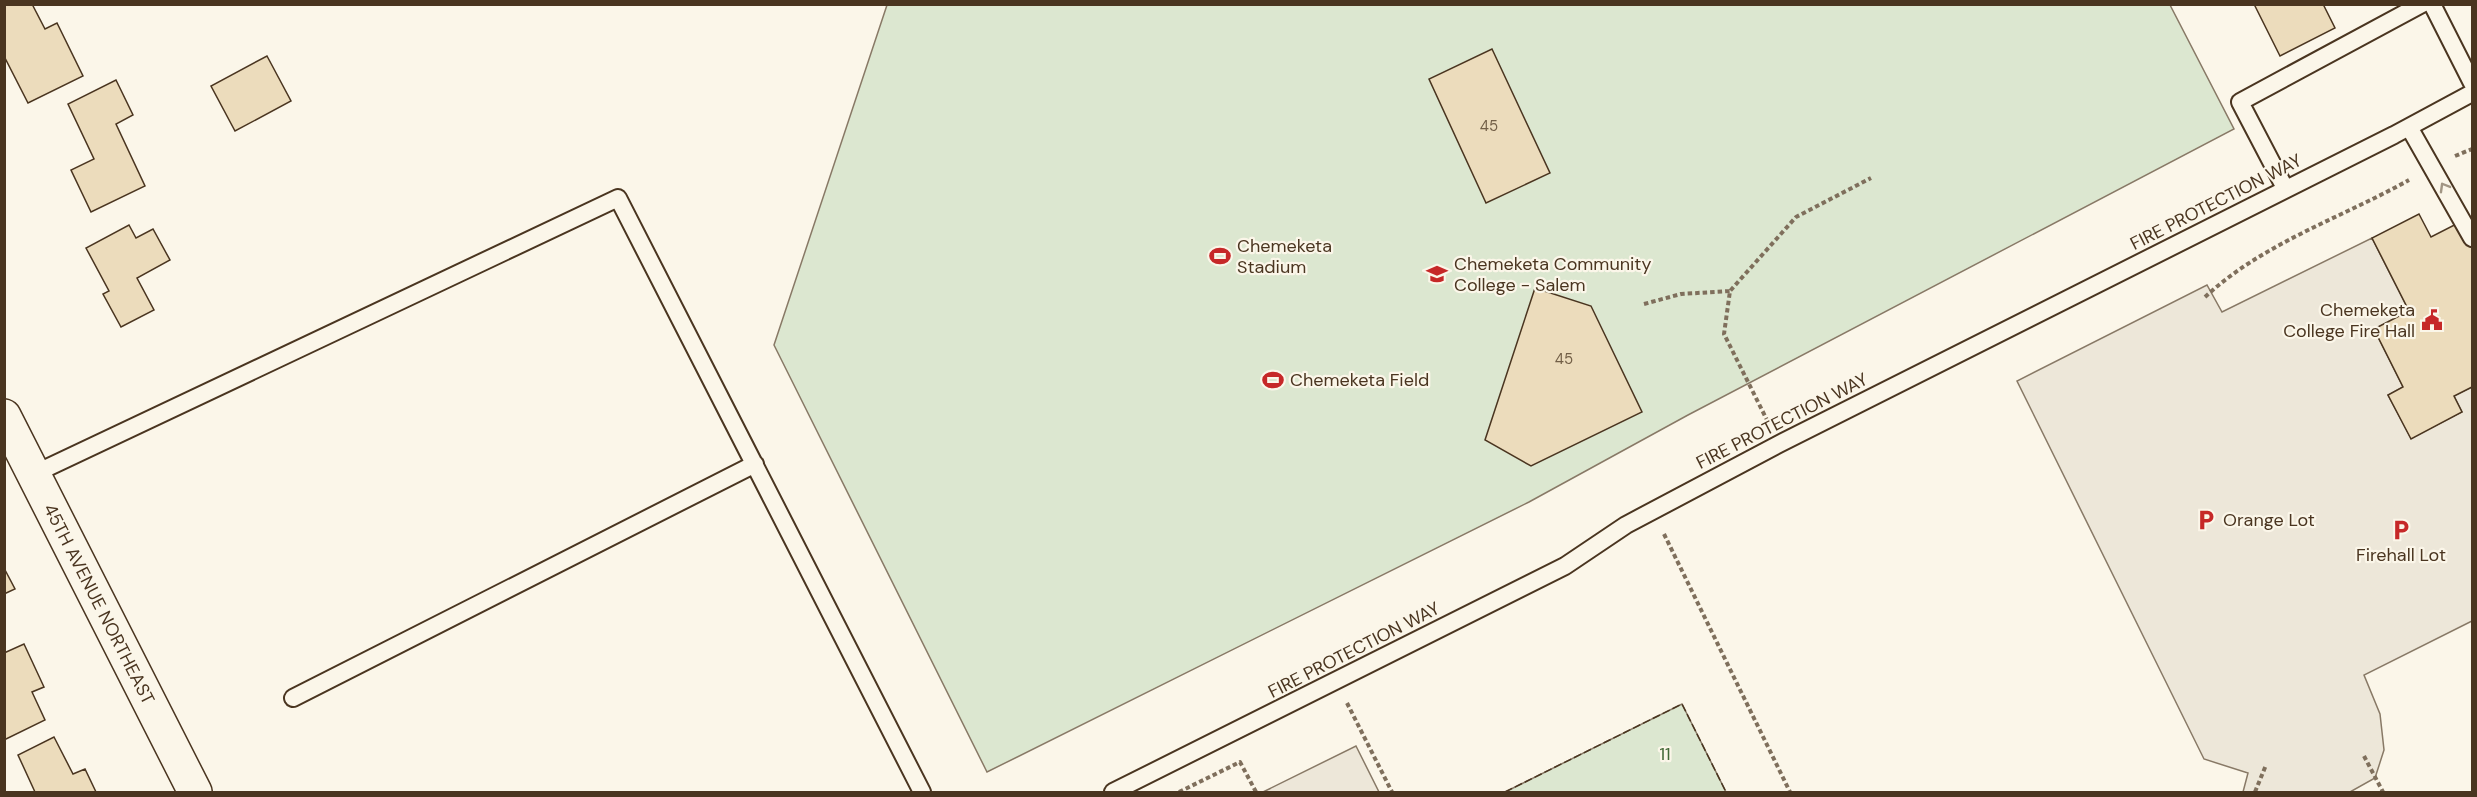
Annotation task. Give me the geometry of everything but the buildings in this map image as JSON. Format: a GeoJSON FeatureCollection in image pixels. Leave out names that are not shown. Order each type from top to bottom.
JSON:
{"type":"FeatureCollection","features":[{"type":"Feature","properties":{"kind":"street","name":"45TH AVENUE NORTHEAST"},"geometry":{"type":"LineString","coordinates":[[4,416],[195,792]]}},
{"type":"Feature","properties":{"kind":"lane"},"geometry":{"type":"LineString","coordinates":[[2285,188],[2240,102],[2422,4]]}},
{"type":"Feature","properties":{"kind":"lane"},"geometry":{"type":"LineString","coordinates":[[2432,4],[2472,83]]}},
{"type":"Feature","properties":{"kind":"lane","name":"FIRE PROTECTION WAY"},"geometry":{"type":"LineString","coordinates":[[1113,792],[1564,566],[1652,510],[2472,93]]}},
{"type":"Feature","properties":{"kind":"lane"},"geometry":{"type":"LineString","coordinates":[[2409,127],[2472,238]]}},
{"type":"Feature","properties":{"kind":"lane"},"geometry":{"type":"LineString","coordinates":[[34,474],[618,198],[922,792]]}},
{"type":"Feature","properties":{"kind":"lane"},"geometry":{"type":"LineString","coordinates":[[292,698],[755,464]]}},
{"type":"Feature","properties":{"kind":"path"},"geometry":{"type":"LineString","coordinates":[[2205,297],[2227,276],[2257,258],[2432,167],[2472,149]]}},
{"type":"Feature","properties":{"kind":"path"},"geometry":{"type":"LineString","coordinates":[[1779,444],[1724,334],[1730,291],[1796,217],[1871,178]]}},
{"type":"Feature","properties":{"kind":"path"},"geometry":{"type":"LineString","coordinates":[[1644,304],[1681,294],[1730,291]]}},
{"type":"Feature","properties":{"kind":"path"},"geometry":{"type":"LineString","coordinates":[[1652,510],[1790,792]]}},
{"type":"Feature","properties":{"kind":"path"},"geometry":{"type":"LineString","coordinates":[[1336,681],[1392,792]]}},
{"type":"Feature","properties":{"kind":"path"},"geometry":{"type":"LineString","coordinates":[[2364,756],[2383,792]]}},
{"type":"Feature","properties":{"kind":"path"},"geometry":{"type":"LineString","coordinates":[[1179,792],[1240,762],[1256,792]]}},
{"type":"Feature","properties":{"kind":"path"},"geometry":{"type":"LineString","coordinates":[[2255,792],[2266,765]]}},
{"type":"Feature","properties":{"kind":"green space","name":"Chemeketa Field"},"geometry":{"type":"Polygon","coordinates":[[[887,5],[2170,5],[2234,129],[1688,415],[1529,502],[987,772],[774,345],[887,5]]]}},
{"type":"Feature","properties":{"kind":"green space","name":"11"},"geometry":{"type":"Polygon","coordinates":[[[1682,704],[1726,792],[1505,792],[1682,704]]]}},
{"type":"Feature","properties":{"kind":"shaded area","name":"Orange Lot"},"geometry":{"type":"Polygon","coordinates":[[[2372,238],[2409,311],[2374,329],[2403,387],[2388,395],[2411,438],[2462,412],[2454,396],[2472,387],[2472,621],[2364,675],[2380,714],[2384,750],[2375,778],[2350,792],[2243,792],[2248,773],[2204,759],[2017,381],[2207,285],[2222,312],[2372,238]]]}},
{"type":"Feature","properties":{"kind":"shaded area"},"geometry":{"type":"Polygon","coordinates":[[[1356,746],[1379,792],[1263,792],[1356,746]]]}},
{"type":"Feature","properties":{"kind":"fence"},"geometry":{"type":"LineString","coordinates":[[1505,792],[1682,704],[1726,792]]}},
{"type":"Feature","properties":{"kind":"place","name":"Chemeketa Stadium"},"geometry":{"type":"Point","coordinates":[1220,256]}},
{"type":"Feature","properties":{"kind":"place","name":"Chemeketa Community College - Salem"},"geometry":{"type":"Point","coordinates":[1437,274]}},
{"type":"Feature","properties":{"kind":"place","name":"Chemeketa College Fire Hall"},"geometry":{"type":"Point","coordinates":[2432,320]}},
{"type":"Feature","properties":{"kind":"place","name":"Chemeketa Field"},"geometry":{"type":"Point","coordinates":[1273,380]}},
{"type":"Feature","properties":{"kind":"place","name":"Orange Lot"},"geometry":{"type":"Point","coordinates":[2206,520]}},
{"type":"Feature","properties":{"kind":"place","name":"Firehall Lot"},"geometry":{"type":"Point","coordinates":[2401,530]}}]}
